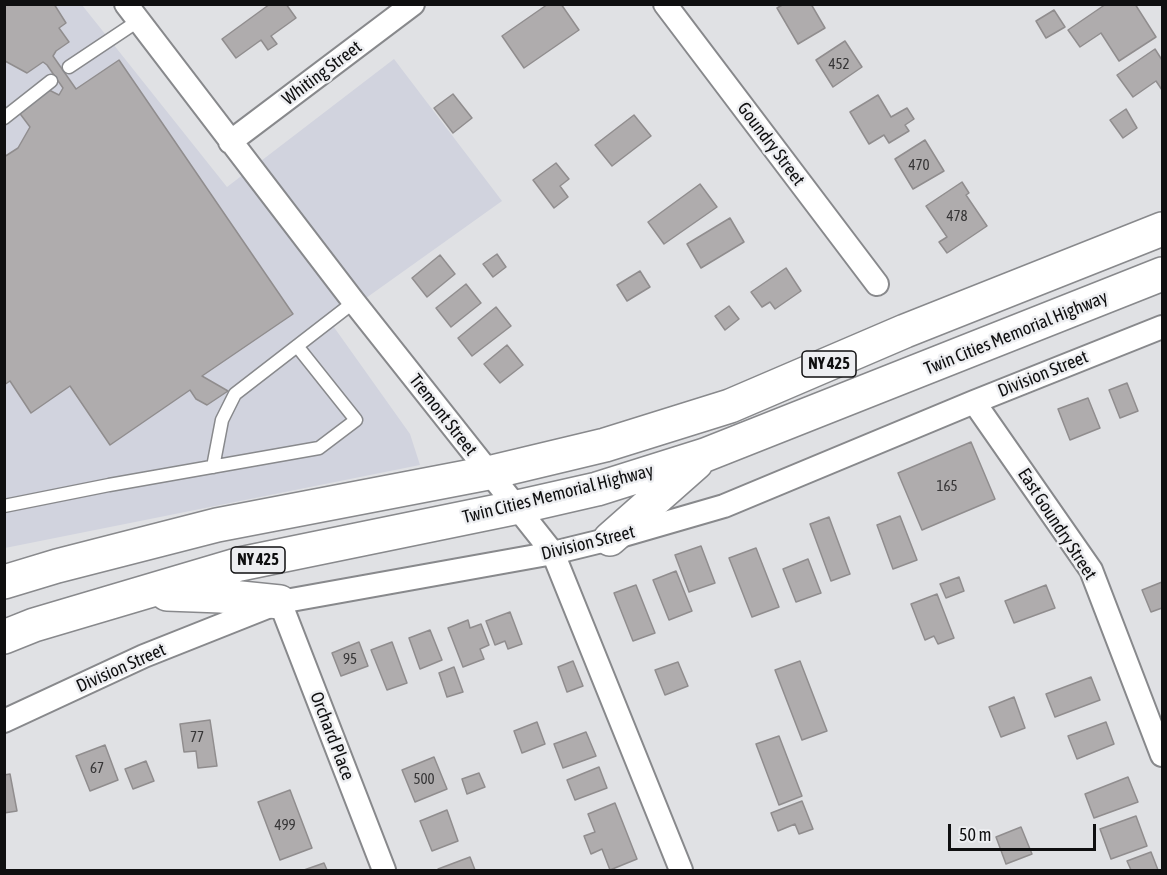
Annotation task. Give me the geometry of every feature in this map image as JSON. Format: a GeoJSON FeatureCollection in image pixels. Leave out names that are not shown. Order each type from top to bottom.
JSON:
{"type":"FeatureCollection","features":[{"type":"Feature","properties":{"kind":"main road","name":"Twin Cities Memorial Highway"},"geometry":{"type":"LineString","coordinates":[[4,582],[217,525],[488,472],[605,445],[730,406],[905,332],[1162,230]]}},
{"type":"Feature","properties":{"kind":"main road","name":"Twin Cities Memorial Highway"},"geometry":{"type":"LineString","coordinates":[[4,637],[34,625],[240,564],[597,489],[705,455],[1162,274]]}},
{"type":"Feature","properties":{"kind":"main road"},"geometry":{"type":"LineString","coordinates":[[610,539],[705,455]]}},
{"type":"Feature","properties":{"kind":"main road"},"geometry":{"type":"LineString","coordinates":[[135,594],[221,596],[280,602]]}},
{"type":"Feature","properties":{"kind":"street","name":"Whiting Street"},"geometry":{"type":"LineString","coordinates":[[230,142],[413,4]]}},
{"type":"Feature","properties":{"kind":"street","name":"Goundry Street"},"geometry":{"type":"LineString","coordinates":[[665,4],[877,284]]}},
{"type":"Feature","properties":{"kind":"street","name":"Tremont Street"},"geometry":{"type":"LineString","coordinates":[[132,13],[354,302],[553,553],[681,870]]}},
{"type":"Feature","properties":{"kind":"street","name":"Division Street"},"geometry":{"type":"LineString","coordinates":[[4,721],[144,656],[280,602],[553,553],[724,506],[1162,327]]}},
{"type":"Feature","properties":{"kind":"street","name":"East Goundry Street"},"geometry":{"type":"LineString","coordinates":[[974,402],[1091,570],[1162,755]]}},
{"type":"Feature","properties":{"kind":"street","name":"Orchard Place"},"geometry":{"type":"LineString","coordinates":[[280,602],[384,870]]}},
{"type":"Feature","properties":{"kind":"lane"},"geometry":{"type":"LineString","coordinates":[[69,67],[132,13]]}},
{"type":"Feature","properties":{"kind":"lane"},"geometry":{"type":"LineString","coordinates":[[4,118],[51,81]]}},
{"type":"Feature","properties":{"kind":"lane"},"geometry":{"type":"LineString","coordinates":[[213,467],[222,420],[235,394],[354,302]]}},
{"type":"Feature","properties":{"kind":"lane"},"geometry":{"type":"LineString","coordinates":[[4,506],[319,448],[356,420],[297,346]]}},
{"type":"Feature","properties":{"kind":"shaded area"},"geometry":{"type":"Polygon","coordinates":[[[5,5],[82,5],[227,187],[394,59],[502,201],[331,323],[410,434],[420,465],[5,548],[5,5]]]}},
{"type":"Feature","properties":{"kind":"building"},"geometry":{"type":"Polygon","coordinates":[[[4,4],[54,4],[66,23],[59,28],[69,42],[53,56],[76,89],[119,60],[293,314],[202,376],[228,391],[207,405],[196,399],[190,390],[110,445],[70,386],[31,413],[10,381],[4,385],[4,157],[18,148],[30,127],[18,111],[49,90],[59,95],[63,88],[43,62],[27,73],[5,61],[4,4]]]}},
{"type":"Feature","properties":{"kind":"building"},"geometry":{"type":"Polygon","coordinates":[[[270,4],[286,4],[296,18],[271,36],[277,44],[268,50],[261,40],[236,58],[222,39],[270,4]]]}},
{"type":"Feature","properties":{"kind":"building"},"geometry":{"type":"Polygon","coordinates":[[[548,4],[561,4],[579,30],[524,68],[502,36],[548,4]]]}},
{"type":"Feature","properties":{"kind":"building"},"geometry":{"type":"Polygon","coordinates":[[[784,4],[811,4],[825,28],[798,44],[777,8],[784,4]]]}},
{"type":"Feature","properties":{"kind":"building"},"geometry":{"type":"Polygon","coordinates":[[[1106,4],[1135,4],[1156,37],[1119,61],[1101,33],[1080,47],[1068,30],[1106,4]]]}},
{"type":"Feature","properties":{"kind":"building"},"geometry":{"type":"Polygon","coordinates":[[[1054,10],[1065,27],[1046,38],[1036,21],[1054,10]]]}},
{"type":"Feature","properties":{"kind":"building"},"geometry":{"type":"Polygon","coordinates":[[[845,41],[862,67],[833,87],[816,60],[845,41]]]}},
{"type":"Feature","properties":{"kind":"building"},"geometry":{"type":"Polygon","coordinates":[[[1155,49],[1162,60],[1162,90],[1156,81],[1133,97],[1117,75],[1155,49]]]}},
{"type":"Feature","properties":{"kind":"building"},"geometry":{"type":"Polygon","coordinates":[[[453,94],[472,118],[453,133],[434,108],[453,94]]]}},
{"type":"Feature","properties":{"kind":"building"},"geometry":{"type":"Polygon","coordinates":[[[878,95],[891,117],[907,108],[914,119],[905,125],[909,131],[889,143],[884,135],[869,144],[850,112],[878,95]]]}},
{"type":"Feature","properties":{"kind":"building"},"geometry":{"type":"Polygon","coordinates":[[[1126,109],[1137,128],[1123,138],[1110,120],[1126,109]]]}},
{"type":"Feature","properties":{"kind":"building"},"geometry":{"type":"Polygon","coordinates":[[[634,115],[651,136],[612,166],[595,145],[634,115]]]}},
{"type":"Feature","properties":{"kind":"building"},"geometry":{"type":"Polygon","coordinates":[[[925,140],[944,171],[913,189],[895,159],[925,140]]]}},
{"type":"Feature","properties":{"kind":"building"},"geometry":{"type":"Polygon","coordinates":[[[556,163],[569,179],[560,186],[568,197],[554,208],[533,180],[556,163]]]}},
{"type":"Feature","properties":{"kind":"building"},"geometry":{"type":"Polygon","coordinates":[[[962,182],[969,193],[966,195],[987,226],[947,253],[939,242],[947,237],[926,206],[962,182]]]}},
{"type":"Feature","properties":{"kind":"building"},"geometry":{"type":"Polygon","coordinates":[[[700,184],[717,207],[664,244],[648,222],[700,184]]]}},
{"type":"Feature","properties":{"kind":"building"},"geometry":{"type":"Polygon","coordinates":[[[730,218],[744,242],[701,268],[687,244],[730,218]]]}},
{"type":"Feature","properties":{"kind":"building"},"geometry":{"type":"Polygon","coordinates":[[[497,254],[506,267],[493,277],[483,264],[497,254]]]}},
{"type":"Feature","properties":{"kind":"building"},"geometry":{"type":"Polygon","coordinates":[[[440,255],[455,274],[427,297],[412,278],[440,255]]]}},
{"type":"Feature","properties":{"kind":"building"},"geometry":{"type":"Polygon","coordinates":[[[786,268],[801,291],[775,309],[770,302],[762,307],[751,292],[786,268]]]}},
{"type":"Feature","properties":{"kind":"building"},"geometry":{"type":"Polygon","coordinates":[[[640,271],[650,287],[627,301],[617,285],[640,271]]]}},
{"type":"Feature","properties":{"kind":"building"},"geometry":{"type":"Polygon","coordinates":[[[466,284],[481,303],[451,327],[436,308],[466,284]]]}},
{"type":"Feature","properties":{"kind":"building"},"geometry":{"type":"Polygon","coordinates":[[[729,306],[739,319],[725,330],[715,316],[729,306]]]}},
{"type":"Feature","properties":{"kind":"building"},"geometry":{"type":"Polygon","coordinates":[[[496,307],[511,326],[472,356],[458,338],[496,307]]]}},
{"type":"Feature","properties":{"kind":"building"},"geometry":{"type":"Polygon","coordinates":[[[507,345],[523,365],[500,383],[484,364],[507,345]]]}},
{"type":"Feature","properties":{"kind":"building"},"geometry":{"type":"Polygon","coordinates":[[[1127,383],[1138,411],[1120,418],[1109,390],[1127,383]]]}},
{"type":"Feature","properties":{"kind":"building"},"geometry":{"type":"Polygon","coordinates":[[[1088,398],[1100,428],[1070,440],[1058,409],[1088,398]]]}},
{"type":"Feature","properties":{"kind":"building"},"geometry":{"type":"Polygon","coordinates":[[[971,442],[995,499],[922,530],[898,473],[971,442]]]}},
{"type":"Feature","properties":{"kind":"building"},"geometry":{"type":"Polygon","coordinates":[[[900,516],[917,560],[893,569],[877,525],[900,516]]]}},
{"type":"Feature","properties":{"kind":"building"},"geometry":{"type":"Polygon","coordinates":[[[829,517],[850,574],[831,581],[810,524],[829,517]]]}},
{"type":"Feature","properties":{"kind":"building"},"geometry":{"type":"Polygon","coordinates":[[[701,546],[715,583],[689,592],[675,555],[701,546]]]}},
{"type":"Feature","properties":{"kind":"building"},"geometry":{"type":"Polygon","coordinates":[[[756,548],[779,607],[752,617],[729,558],[756,548]]]}},
{"type":"Feature","properties":{"kind":"building"},"geometry":{"type":"Polygon","coordinates":[[[808,559],[821,593],[796,602],[783,569],[808,559]]]}},
{"type":"Feature","properties":{"kind":"building"},"geometry":{"type":"Polygon","coordinates":[[[676,571],[692,611],[669,620],[653,580],[676,571]]]}},
{"type":"Feature","properties":{"kind":"building"},"geometry":{"type":"Polygon","coordinates":[[[959,577],[964,591],[946,598],[940,584],[959,577]]]}},
{"type":"Feature","properties":{"kind":"building"},"geometry":{"type":"Polygon","coordinates":[[[1162,582],[1162,608],[1151,612],[1142,590],[1162,582]]]}},
{"type":"Feature","properties":{"kind":"building"},"geometry":{"type":"Polygon","coordinates":[[[636,585],[655,633],[633,641],[614,593],[636,585]]]}},
{"type":"Feature","properties":{"kind":"building"},"geometry":{"type":"Polygon","coordinates":[[[1046,585],[1055,608],[1014,623],[1005,601],[1046,585]]]}},
{"type":"Feature","properties":{"kind":"building"},"geometry":{"type":"Polygon","coordinates":[[[937,594],[954,638],[938,644],[934,636],[925,640],[911,604],[937,594]]]}},
{"type":"Feature","properties":{"kind":"building"},"geometry":{"type":"Polygon","coordinates":[[[510,612],[522,644],[508,649],[505,641],[495,645],[486,621],[510,612]]]}},
{"type":"Feature","properties":{"kind":"building"},"geometry":{"type":"Polygon","coordinates":[[[468,620],[470,628],[481,624],[489,645],[480,649],[484,659],[463,667],[448,628],[468,620]]]}},
{"type":"Feature","properties":{"kind":"building"},"geometry":{"type":"Polygon","coordinates":[[[430,630],[442,660],[420,669],[409,638],[430,630]]]}},
{"type":"Feature","properties":{"kind":"building"},"geometry":{"type":"Polygon","coordinates":[[[359,642],[368,666],[341,676],[332,653],[359,642]]]}},
{"type":"Feature","properties":{"kind":"building"},"geometry":{"type":"Polygon","coordinates":[[[392,642],[407,683],[387,690],[371,650],[392,642]]]}},
{"type":"Feature","properties":{"kind":"building"},"geometry":{"type":"Polygon","coordinates":[[[573,661],[583,686],[567,692],[558,667],[573,661]]]}},
{"type":"Feature","properties":{"kind":"building"},"geometry":{"type":"Polygon","coordinates":[[[800,661],[827,731],[802,740],[775,670],[800,661]]]}},
{"type":"Feature","properties":{"kind":"building"},"geometry":{"type":"Polygon","coordinates":[[[678,662],[688,686],[665,695],[655,670],[678,662]]]}},
{"type":"Feature","properties":{"kind":"building"},"geometry":{"type":"Polygon","coordinates":[[[454,667],[463,692],[447,697],[439,673],[454,667]]]}},
{"type":"Feature","properties":{"kind":"building"},"geometry":{"type":"Polygon","coordinates":[[[1091,677],[1100,700],[1055,717],[1046,694],[1091,677]]]}},
{"type":"Feature","properties":{"kind":"building"},"geometry":{"type":"Polygon","coordinates":[[[1014,697],[1025,728],[1001,737],[989,707],[1014,697]]]}},
{"type":"Feature","properties":{"kind":"building"},"geometry":{"type":"Polygon","coordinates":[[[210,720],[217,766],[198,768],[196,751],[184,752],[180,724],[210,720]]]}},
{"type":"Feature","properties":{"kind":"building"},"geometry":{"type":"Polygon","coordinates":[[[537,722],[545,744],[522,753],[514,731],[537,722]]]}},
{"type":"Feature","properties":{"kind":"building"},"geometry":{"type":"Polygon","coordinates":[[[1106,722],[1114,744],[1077,759],[1068,736],[1106,722]]]}},
{"type":"Feature","properties":{"kind":"building"},"geometry":{"type":"Polygon","coordinates":[[[586,732],[596,756],[563,768],[554,744],[586,732]]]}},
{"type":"Feature","properties":{"kind":"building"},"geometry":{"type":"Polygon","coordinates":[[[779,736],[802,796],[779,805],[756,744],[779,736]]]}},
{"type":"Feature","properties":{"kind":"building"},"geometry":{"type":"Polygon","coordinates":[[[105,745],[118,780],[90,791],[76,756],[105,745]]]}},
{"type":"Feature","properties":{"kind":"building"},"geometry":{"type":"Polygon","coordinates":[[[434,757],[447,789],[415,802],[402,770],[434,757]]]}},
{"type":"Feature","properties":{"kind":"building"},"geometry":{"type":"Polygon","coordinates":[[[146,761],[154,781],[133,789],[125,769],[146,761]]]}},
{"type":"Feature","properties":{"kind":"building"},"geometry":{"type":"Polygon","coordinates":[[[599,767],[607,788],[575,800],[567,780],[599,767]]]}},
{"type":"Feature","properties":{"kind":"building"},"geometry":{"type":"Polygon","coordinates":[[[479,773],[485,787],[467,794],[462,779],[479,773]]]}},
{"type":"Feature","properties":{"kind":"building"},"geometry":{"type":"Polygon","coordinates":[[[10,774],[17,811],[4,813],[4,775],[10,774]]]}},
{"type":"Feature","properties":{"kind":"building"},"geometry":{"type":"Polygon","coordinates":[[[1128,777],[1138,802],[1094,818],[1085,794],[1128,777]]]}},
{"type":"Feature","properties":{"kind":"building"},"geometry":{"type":"Polygon","coordinates":[[[290,790],[312,848],[280,860],[258,802],[290,790]]]}},
{"type":"Feature","properties":{"kind":"building"},"geometry":{"type":"Polygon","coordinates":[[[802,801],[813,829],[799,834],[795,824],[778,831],[771,813],[802,801]]]}},
{"type":"Feature","properties":{"kind":"building"},"geometry":{"type":"Polygon","coordinates":[[[615,803],[637,859],[610,870],[602,849],[591,854],[584,836],[595,832],[588,814],[615,803]]]}},
{"type":"Feature","properties":{"kind":"building"},"geometry":{"type":"Polygon","coordinates":[[[447,810],[458,841],[432,851],[420,821],[447,810]]]}},
{"type":"Feature","properties":{"kind":"building"},"geometry":{"type":"Polygon","coordinates":[[[1136,816],[1147,846],[1111,859],[1100,829],[1136,816]]]}},
{"type":"Feature","properties":{"kind":"building"},"geometry":{"type":"Polygon","coordinates":[[[1021,827],[1032,854],[1006,864],[996,837],[1021,827]]]}},
{"type":"Feature","properties":{"kind":"building"},"geometry":{"type":"Polygon","coordinates":[[[1151,852],[1158,870],[1131,870],[1127,861],[1151,852]]]}},
{"type":"Feature","properties":{"kind":"building"},"geometry":{"type":"Polygon","coordinates":[[[470,857],[475,870],[438,869],[470,857]]]}},
{"type":"Feature","properties":{"kind":"building"},"geometry":{"type":"Polygon","coordinates":[[[324,863],[327,870],[304,870],[324,863]]]}}]}
